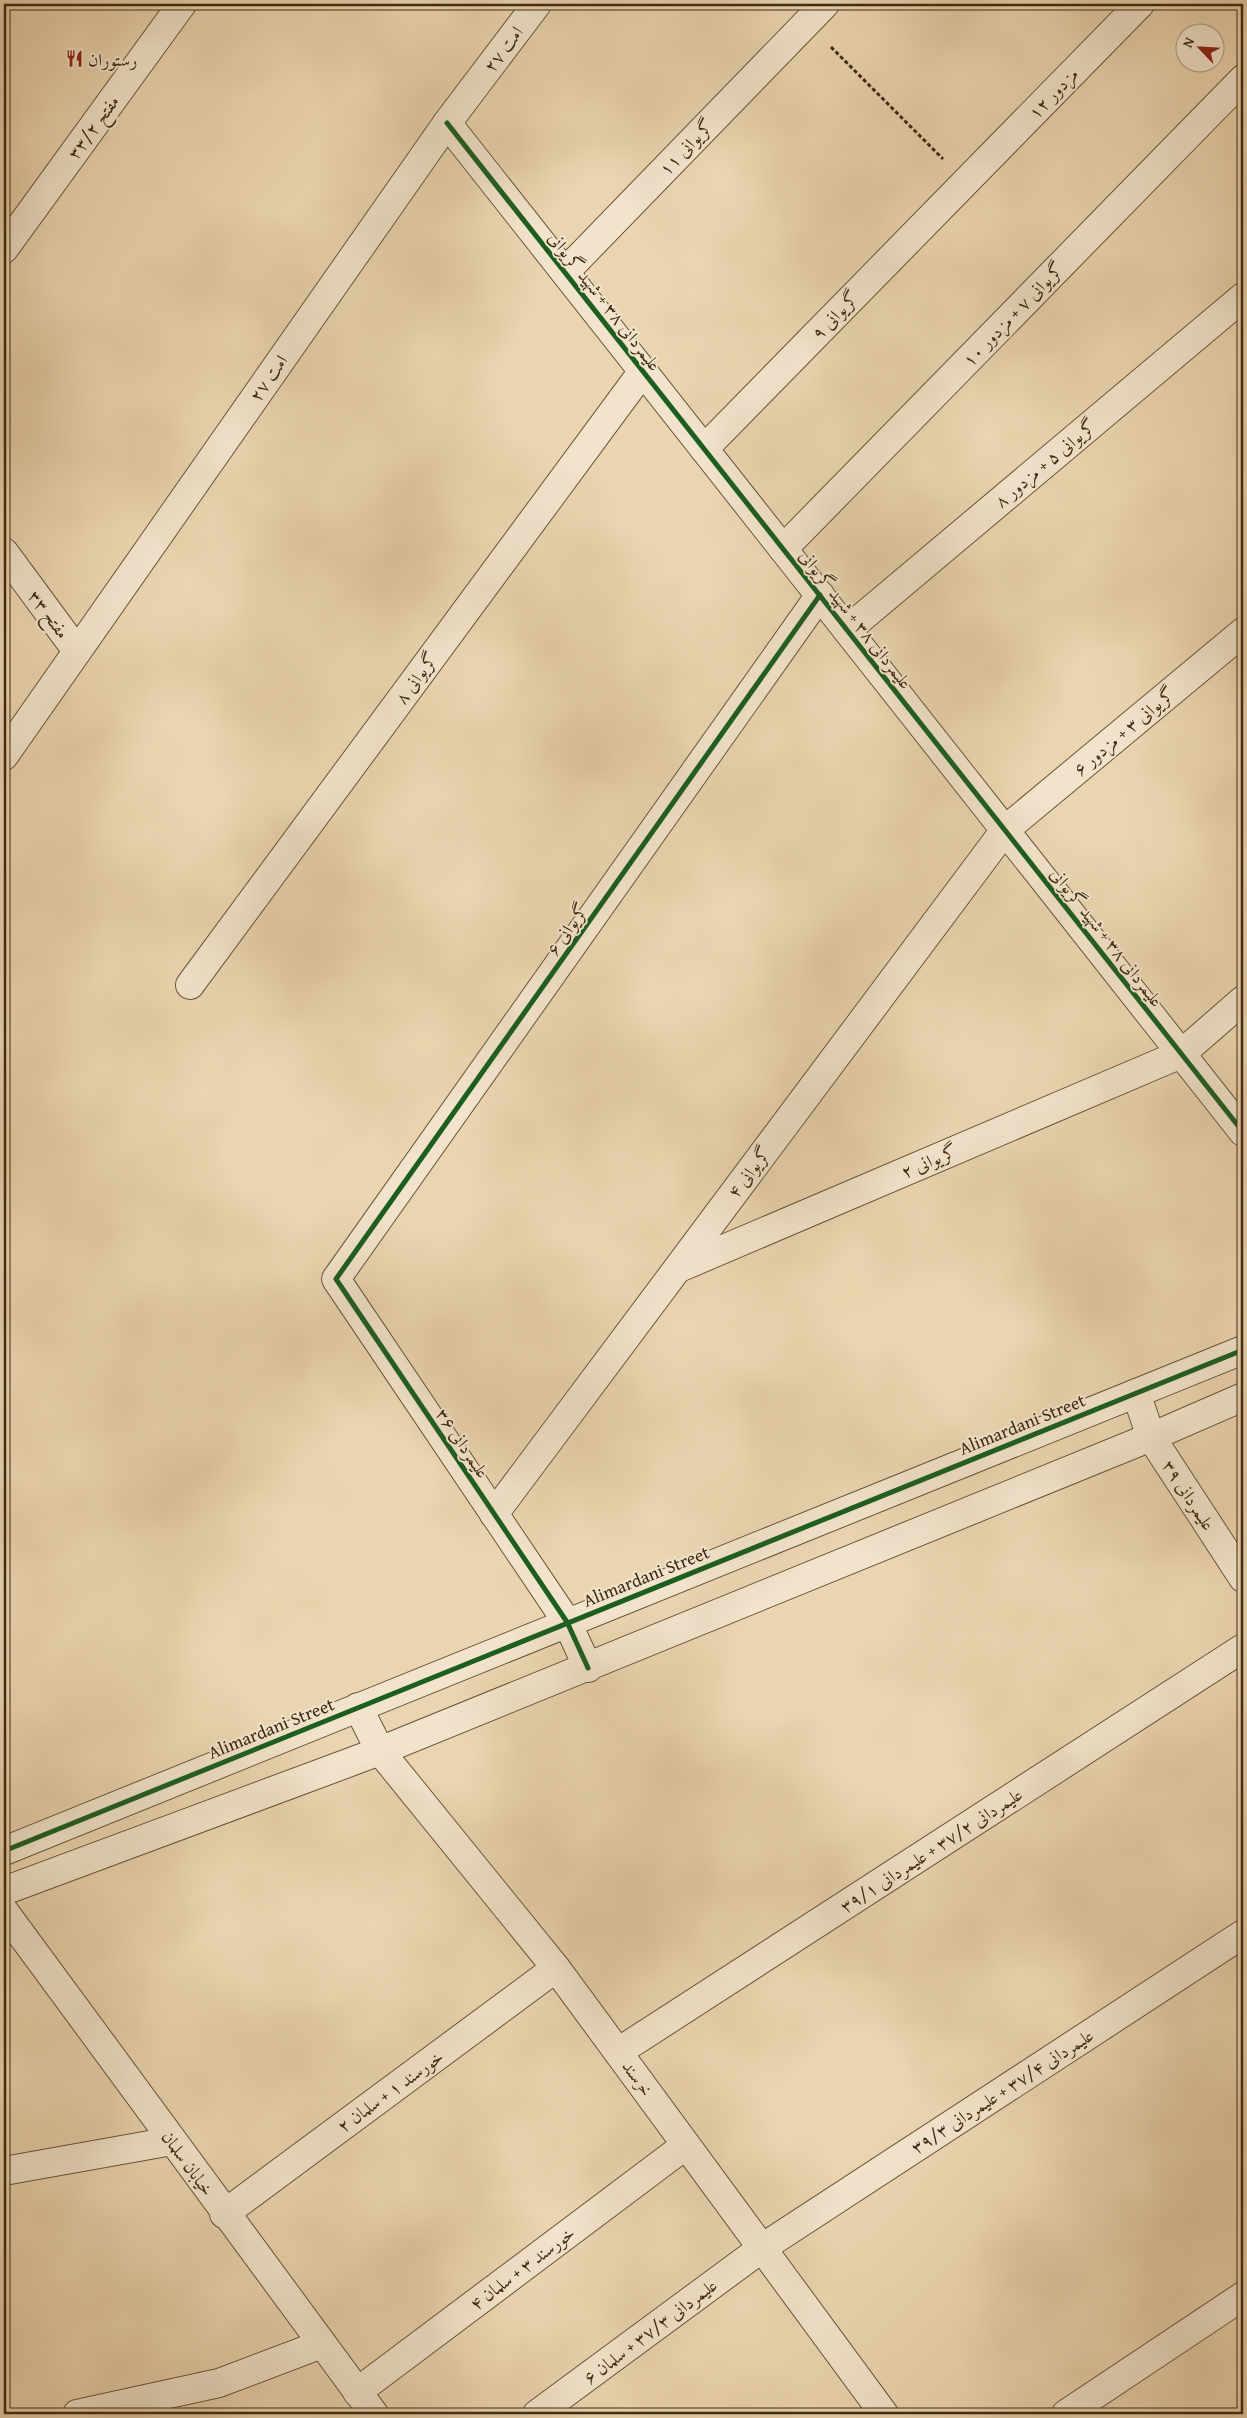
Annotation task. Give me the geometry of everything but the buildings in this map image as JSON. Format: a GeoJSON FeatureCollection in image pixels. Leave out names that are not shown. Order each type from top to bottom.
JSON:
{"type":"FeatureCollection","features":[{"type":"Feature","properties":{"kind":"street","name":"مفتح ۳۳/۲"},"geometry":{"type":"LineString","coordinates":[[4,250],[182,4]]}},
{"type":"Feature","properties":{"kind":"street","name":"امت ۲۷"},"geometry":{"type":"LineString","coordinates":[[4,756],[447,123],[537,4]]}},
{"type":"Feature","properties":{"kind":"street","name":"مزدور ۱۲"},"geometry":{"type":"LineString","coordinates":[[966,182],[1140,4]]}},
{"type":"Feature","properties":{"kind":"street","name":"گریوانی ۱۱"},"geometry":{"type":"LineString","coordinates":[[565,272],[816,13]]}},
{"type":"Feature","properties":{"kind":"street","name":"گریوانی ۷ + مزدور ۱۰"},"geometry":{"type":"LineString","coordinates":[[783,549],[1243,79]]}},
{"type":"Feature","properties":{"kind":"street","name":"علیمردانی ۳۸ + شهید گریوانی"},"geometry":{"type":"LineString","coordinates":[[447,123],[1243,1132]]}},
{"type":"Feature","properties":{"kind":"street","name":"گریوانی ۹"},"geometry":{"type":"LineString","coordinates":[[704,448],[966,182]]}},
{"type":"Feature","properties":{"kind":"street","name":"گریوانی ۵ + مزدور ۸"},"geometry":{"type":"LineString","coordinates":[[847,630],[1243,297]]}},
{"type":"Feature","properties":{"kind":"street","name":"گریوانی ۸"},"geometry":{"type":"LineString","coordinates":[[190,985],[643,371]]}},
{"type":"Feature","properties":{"kind":"street","name":"مفتح ۳۳"},"geometry":{"type":"LineString","coordinates":[[4,552],[77,651]]}},
{"type":"Feature","properties":{"kind":"street","name":"گریوانی ۶"},"geometry":{"type":"LineString","coordinates":[[336,1278],[820,596]]}},
{"type":"Feature","properties":{"kind":"street","name":"گریوانی ۳ + مزدور ۶"},"geometry":{"type":"LineString","coordinates":[[1005,830],[1243,632]]}},
{"type":"Feature","properties":{"kind":"street","name":"گریوانی ۴"},"geometry":{"type":"LineString","coordinates":[[494,1514],[1005,830]]}},
{"type":"Feature","properties":{"kind":"street","name":"گریوانی ۲"},"geometry":{"type":"LineString","coordinates":[[677,1268],[1181,1054],[1243,1000]]}},
{"type":"Feature","properties":{"kind":"street","name":"علیمردانی ۳۶"},"geometry":{"type":"LineString","coordinates":[[336,1278],[567,1622],[588,1668]]}},
{"type":"Feature","properties":{"kind":"street","name":"Alimardani Street"},"geometry":{"type":"LineString","coordinates":[[4,1851],[1243,1350]]}},
{"type":"Feature","properties":{"kind":"street","name":"علیمردانی ۳۹"},"geometry":{"type":"LineString","coordinates":[[1136,1393],[1151,1437],[1243,1578]]}},
{"type":"Feature","properties":{"kind":"street"},"geometry":{"type":"LineString","coordinates":[[4,1891],[380,1751],[588,1668],[1151,1437],[1243,1397]]}},
{"type":"Feature","properties":{"kind":"street","name":"علیمردانی ۳۷/۲ + علیمردانی ۳۹/۱"},"geometry":{"type":"LineString","coordinates":[[618,2052],[1243,1648]]}},
{"type":"Feature","properties":{"kind":"street","name":"خرسند"},"geometry":{"type":"LineString","coordinates":[[358,1707],[380,1751],[556,1968],[762,2248],[877,2411]]}},
{"type":"Feature","properties":{"kind":"street","name":"خیابان سلمان"},"geometry":{"type":"LineString","coordinates":[[4,1911],[224,2214],[374,2414]]}},
{"type":"Feature","properties":{"kind":"street","name":"علیمردانی ۳۷/۴ + علیمردانی ۳۹/۳"},"geometry":{"type":"LineString","coordinates":[[762,2248],[1243,1934]]}},
{"type":"Feature","properties":{"kind":"street","name":"خورسند ۱ + سلمان ۲"},"geometry":{"type":"LineString","coordinates":[[224,2214],[556,1968]]}},
{"type":"Feature","properties":{"kind":"street"},"geometry":{"type":"LineString","coordinates":[[4,2171],[172,2141]]}},
{"type":"Feature","properties":{"kind":"street","name":"خورسند ۳ + سلمان ۴"},"geometry":{"type":"LineString","coordinates":[[357,2392],[686,2144]]}},
{"type":"Feature","properties":{"kind":"street","name":"علیمردانی ۳۷/۳ + سلمان ۶"},"geometry":{"type":"LineString","coordinates":[[538,2414],[762,2248]]}},
{"type":"Feature","properties":{"kind":"street"},"geometry":{"type":"LineString","coordinates":[[1066,2414],[1243,2296]]}},
{"type":"Feature","properties":{"kind":"street"},"geometry":{"type":"LineString","coordinates":[[77,2414],[219,2383],[322,2344]]}},
{"type":"Feature","properties":{"kind":"path"},"geometry":{"type":"LineString","coordinates":[[816,13],[966,182]]}},
{"type":"Feature","properties":{"kind":"cycle path"},"geometry":{"type":"LineString","coordinates":[[447,123],[1243,1132]]}},
{"type":"Feature","properties":{"kind":"cycle path"},"geometry":{"type":"LineString","coordinates":[[588,1668],[567,1622],[336,1279],[820,595]]}},
{"type":"Feature","properties":{"kind":"cycle path"},"geometry":{"type":"LineString","coordinates":[[4,1851],[1243,1350]]}},
{"type":"Feature","properties":{"kind":"place","name":"رستوران"},"geometry":{"type":"Point","coordinates":[74,59]}}]}
